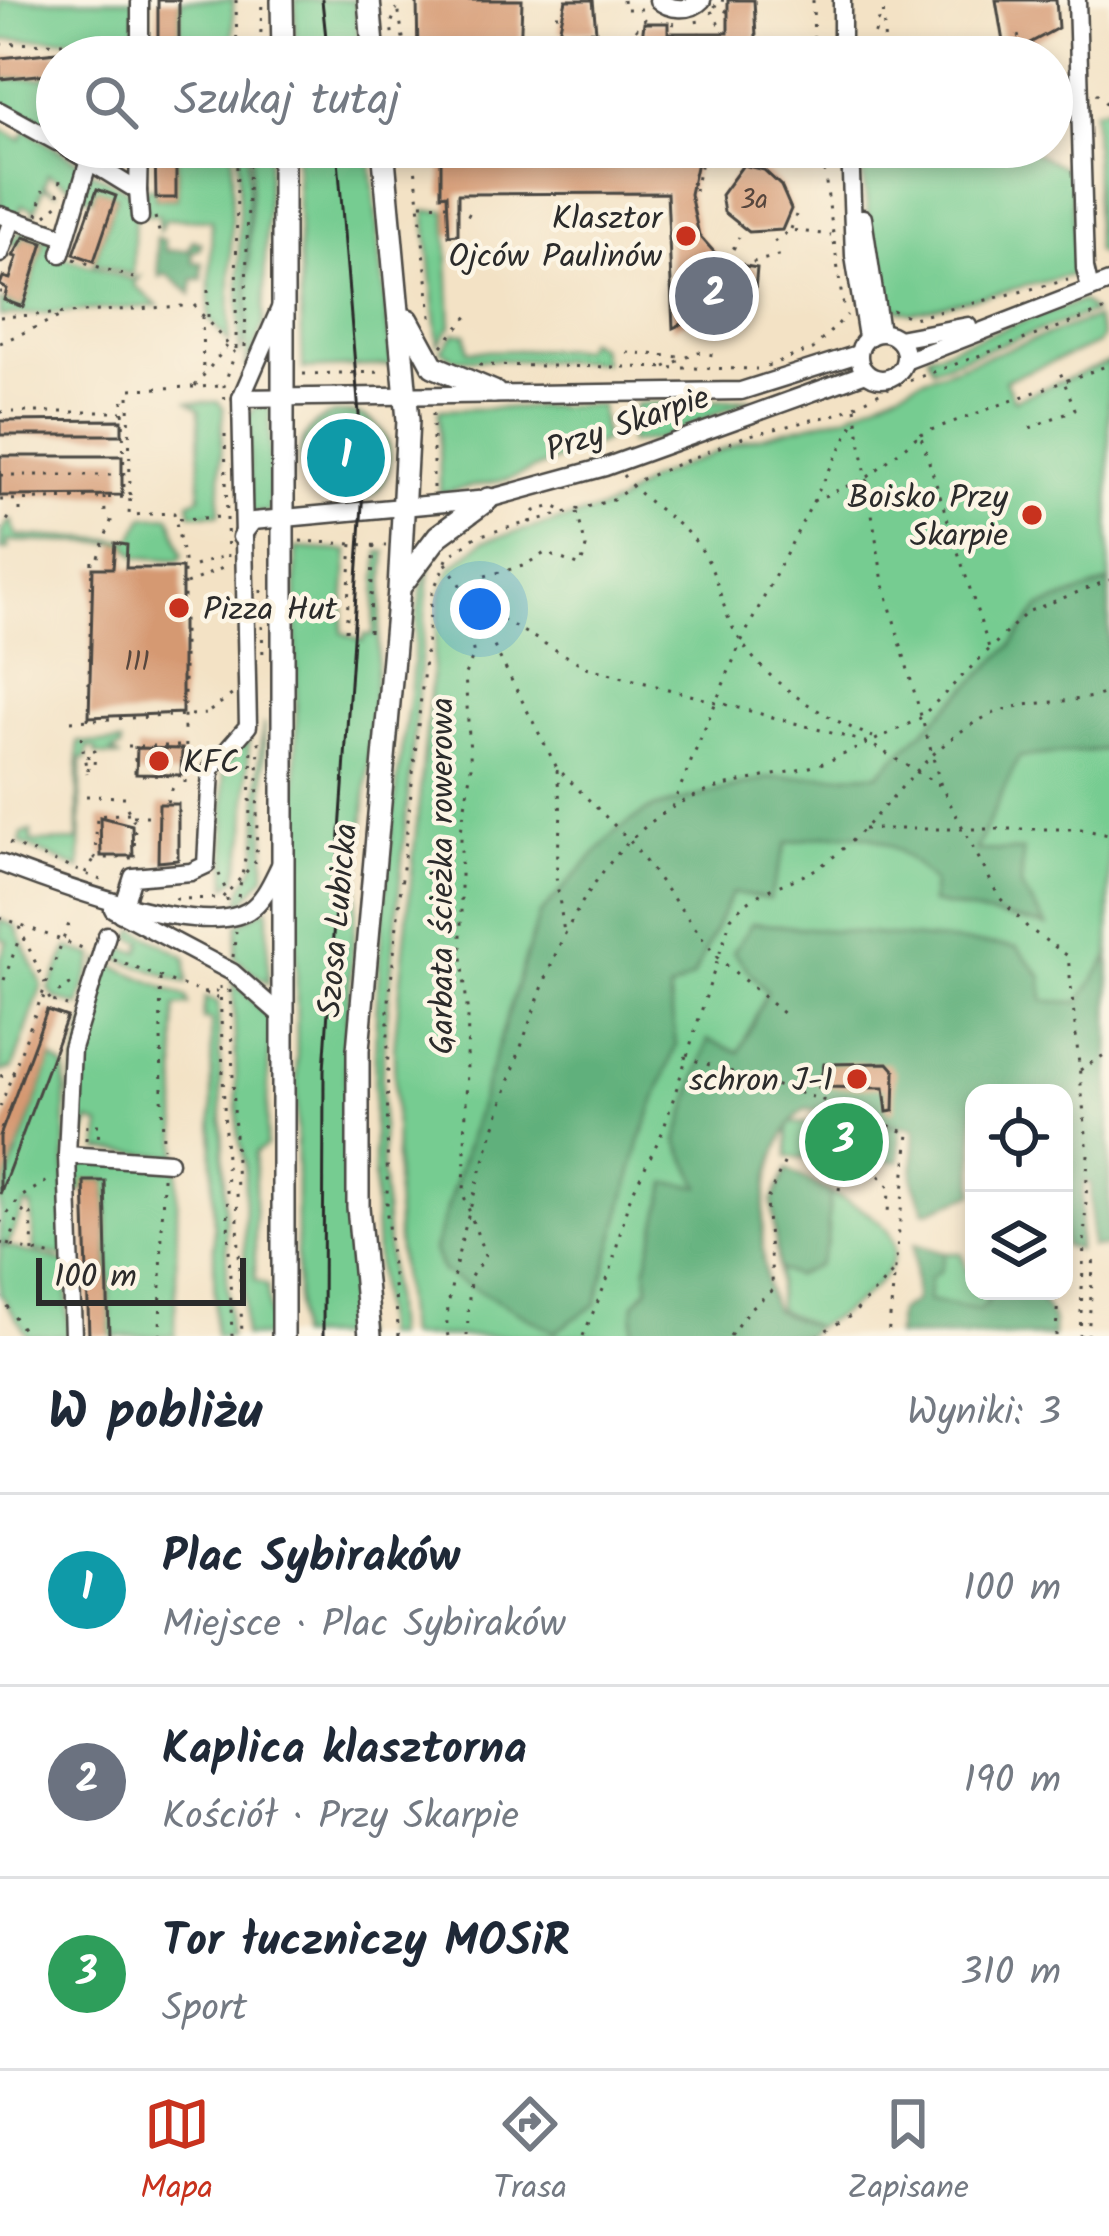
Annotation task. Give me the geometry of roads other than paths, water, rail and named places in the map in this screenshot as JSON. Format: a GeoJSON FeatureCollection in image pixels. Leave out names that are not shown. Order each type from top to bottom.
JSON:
{"type":"FeatureCollection","features":[{"type":"Feature","properties":{"kind":"main road"},"geometry":{"type":"LineString","coordinates":[[282,0],[283,36]]}},
{"type":"Feature","properties":{"kind":"main road"},"geometry":{"type":"LineString","coordinates":[[369,0],[372,36]]}},
{"type":"Feature","properties":{"kind":"main road"},"geometry":{"type":"LineString","coordinates":[[283,168],[290,385]]}},
{"type":"Feature","properties":{"kind":"main road"},"geometry":{"type":"LineString","coordinates":[[385,168],[407,396]]}},
{"type":"Feature","properties":{"kind":"main road"},"geometry":{"type":"LineString","coordinates":[[398,290],[433,366],[494,392]]}},
{"type":"Feature","properties":{"kind":"main road","name":"Szosa Lubicka"},"geometry":{"type":"LineString","coordinates":[[283,1336],[281,864],[290,385]]}},
{"type":"Feature","properties":{"kind":"main road","name":"Szosa Lubicka"},"geometry":{"type":"LineString","coordinates":[[370,1336],[358,1208],[358,1050],[399,590],[407,396]]}},
{"type":"Feature","properties":{"kind":"main road"},"geometry":{"type":"LineString","coordinates":[[399,590],[438,536],[488,499]]}},
{"type":"Feature","properties":{"kind":"street"},"geometry":{"type":"LineString","coordinates":[[140,0],[140,36]]}},
{"type":"Feature","properties":{"kind":"street"},"geometry":{"type":"LineString","coordinates":[[658,4],[686,8],[704,0]]}},
{"type":"Feature","properties":{"kind":"street"},"geometry":{"type":"LineString","coordinates":[[842,0],[842,36]]}},
{"type":"Feature","properties":{"kind":"street"},"geometry":{"type":"LineString","coordinates":[[1077,0],[1088,282]]}},
{"type":"Feature","properties":{"kind":"street"},"geometry":{"type":"LineString","coordinates":[[0,111],[36,131]]}},
{"type":"Feature","properties":{"kind":"street"},"geometry":{"type":"LineString","coordinates":[[0,254],[6,218],[62,245],[86,168]]}},
{"type":"Feature","properties":{"kind":"street"},"geometry":{"type":"LineString","coordinates":[[102,168],[138,191]]}},
{"type":"Feature","properties":{"kind":"street"},"geometry":{"type":"LineString","coordinates":[[139,168],[140,217]]}},
{"type":"Feature","properties":{"kind":"street"},"geometry":{"type":"LineString","coordinates":[[852,168],[854,256],[869,340],[866,373]]}},
{"type":"Feature","properties":{"kind":"street","name":"Przy Skarpie"},"geometry":{"type":"LineString","coordinates":[[240,538],[254,521],[488,499],[615,464],[866,373],[889,378],[904,361],[1011,319],[1088,282],[1109,282]]}},
{"type":"Feature","properties":{"kind":"street"},"geometry":{"type":"LineString","coordinates":[[121,908],[139,866],[207,873],[211,769],[245,731],[249,718],[240,538],[241,398],[284,300]]}},
{"type":"Feature","properties":{"kind":"street","name":"Przy Skarpie"},"geometry":{"type":"LineString","coordinates":[[241,398],[290,385],[407,396],[741,391],[869,340],[1011,319]]}},
{"type":"Feature","properties":{"kind":"street"},"geometry":{"type":"LineString","coordinates":[[869,340],[904,361]]}},
{"type":"Feature","properties":{"kind":"street"},"geometry":{"type":"LineString","coordinates":[[10,843],[1,863],[121,908],[249,985],[282,1016]]}},
{"type":"Feature","properties":{"kind":"street"},"geometry":{"type":"LineString","coordinates":[[195,950],[202,929],[229,923],[254,906],[281,864]]}},
{"type":"Feature","properties":{"kind":"street"},"geometry":{"type":"LineString","coordinates":[[121,908],[229,923]]}},
{"type":"Feature","properties":{"kind":"street"},"geometry":{"type":"LineString","coordinates":[[73,1336],[70,1261],[79,1158],[68,1073],[80,1010],[107,935]]}},
{"type":"Feature","properties":{"kind":"street"},"geometry":{"type":"LineString","coordinates":[[79,1158],[170,1162]]}},
{"type":"Feature","properties":{"kind":"tram line"},"geometry":{"type":"LineString","coordinates":[[322,0],[326,36]]}},
{"type":"Feature","properties":{"kind":"tram line"},"geometry":{"type":"LineString","coordinates":[[323,1336],[324,1070],[364,475],[339,168]]}},
{"type":"Feature","properties":{"kind":"place","name":"Klasztor Ojców Paulinów"},"geometry":{"type":"Point","coordinates":[686,236]}},
{"type":"Feature","properties":{"kind":"place","name":"Kaplica klasztorna"},"geometry":{"type":"Point","coordinates":[714,296]}},
{"type":"Feature","properties":{"kind":"place","name":"Plac Sybiraków"},"geometry":{"type":"Point","coordinates":[346,458]}},
{"type":"Feature","properties":{"kind":"place","name":"Boisko Przy Skarpie"},"geometry":{"type":"Point","coordinates":[1032,515]}},
{"type":"Feature","properties":{"kind":"place","name":"Pizza Hut"},"geometry":{"type":"Point","coordinates":[179,608]}},
{"type":"Feature","properties":{"kind":"place","name":"KFC"},"geometry":{"type":"Point","coordinates":[159,761]}},
{"type":"Feature","properties":{"kind":"place","name":"schron J-1"},"geometry":{"type":"Point","coordinates":[857,1079]}},
{"type":"Feature","properties":{"kind":"place","name":"Tor łuczniczy MOSiR"},"geometry":{"type":"Point","coordinates":[844,1142]}}]}
